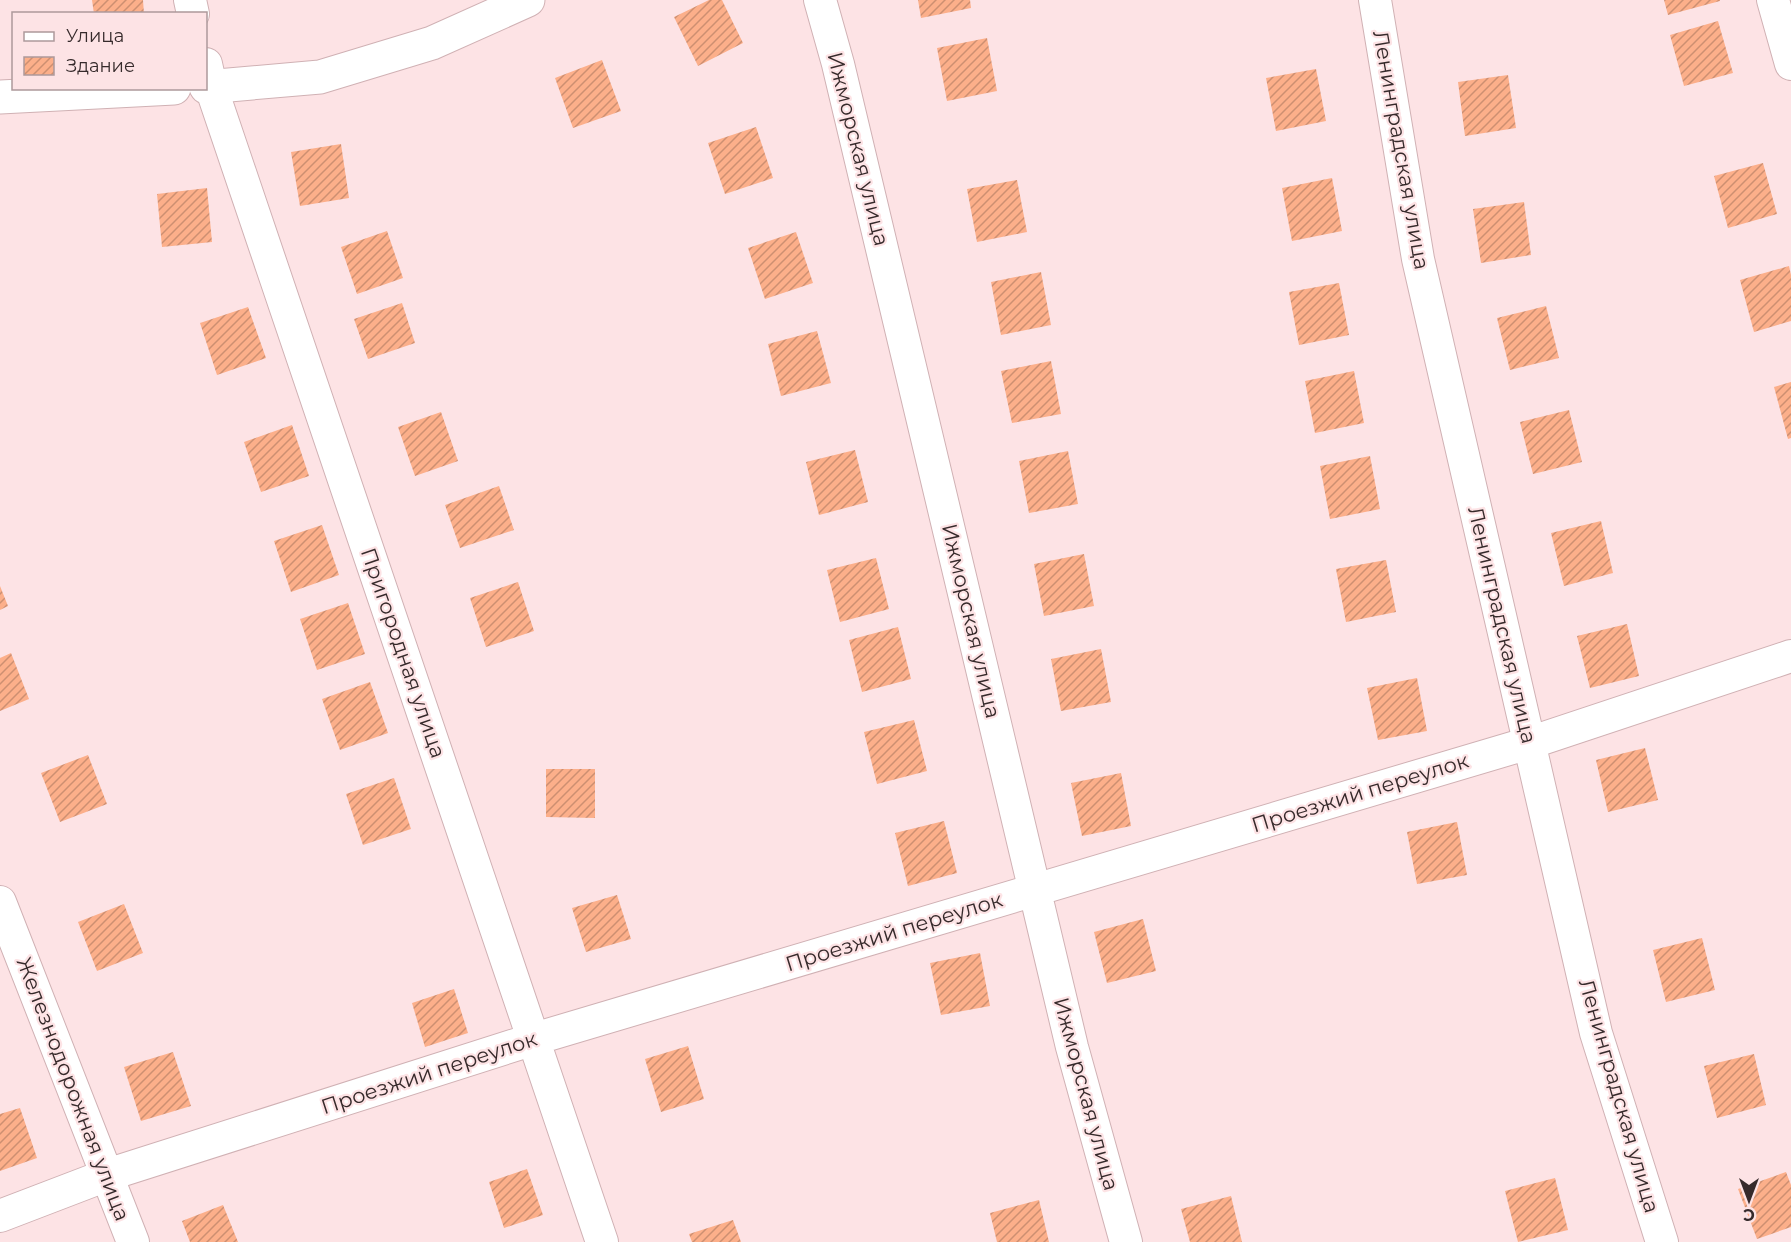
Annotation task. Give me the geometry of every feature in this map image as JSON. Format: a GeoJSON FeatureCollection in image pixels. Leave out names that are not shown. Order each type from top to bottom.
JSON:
{"type":"FeatureCollection","features":[{"type":"Feature","properties":{"kind":"main road"},"geometry":{"type":"LineString","coordinates":[[207,79],[320,77],[432,43],[528,0]]}},
{"type":"Feature","properties":{"kind":"main road"},"geometry":{"type":"LineString","coordinates":[[0,97],[135,90]]}},
{"type":"Feature","properties":{"kind":"street","name":"Ижморская улица"},"geometry":{"type":"LineString","coordinates":[[820,0],[841,76],[1072,1047],[1126,1242]]}},
{"type":"Feature","properties":{"kind":"street","name":"Ленинградская улица"},"geometry":{"type":"LineString","coordinates":[[1375,0],[1418,259],[1596,1033],[1662,1242]]}},
{"type":"Feature","properties":{"kind":"street"},"geometry":{"type":"LineString","coordinates":[[1773,0],[1791,64]]}},
{"type":"Feature","properties":{"kind":"street","name":"Пригородная улица"},"geometry":{"type":"LineString","coordinates":[[207,79],[603,1242]]}},
{"type":"Feature","properties":{"kind":"street","name":"Проезжий переулок"},"geometry":{"type":"LineString","coordinates":[[0,1216],[107,1174],[534,1039],[1529,743],[1791,656]]}},
{"type":"Feature","properties":{"kind":"street","name":"Железнодорожная улица"},"geometry":{"type":"LineString","coordinates":[[0,902],[133,1242]]}},
{"type":"Feature","properties":{"kind":"building"},"geometry":{"type":"Polygon","coordinates":[[[92,0],[143,0],[144,12],[94,12],[92,0]]]}},
{"type":"Feature","properties":{"kind":"building"},"geometry":{"type":"Polygon","coordinates":[[[709,0],[722,0],[743,43],[698,66],[674,17],[709,0]]]}},
{"type":"Feature","properties":{"kind":"building"},"geometry":{"type":"Polygon","coordinates":[[[918,0],[970,0],[971,8],[921,18],[918,0]]]}},
{"type":"Feature","properties":{"kind":"building"},"geometry":{"type":"Polygon","coordinates":[[[1664,0],[1720,0],[1720,1],[1668,15],[1664,0]]]}},
{"type":"Feature","properties":{"kind":"building"},"geometry":{"type":"Polygon","coordinates":[[[1718,21],[1733,73],[1684,86],[1670,35],[1718,21]]]}},
{"type":"Feature","properties":{"kind":"building"},"geometry":{"type":"Polygon","coordinates":[[[987,38],[997,91],[947,101],[937,48],[987,38]]]}},
{"type":"Feature","properties":{"kind":"building"},"geometry":{"type":"Polygon","coordinates":[[[602,60],[621,111],[573,128],[555,78],[602,60]]]}},
{"type":"Feature","properties":{"kind":"building"},"geometry":{"type":"Polygon","coordinates":[[[1316,69],[1326,121],[1276,131],[1266,78],[1316,69]]]}},
{"type":"Feature","properties":{"kind":"building"},"geometry":{"type":"Polygon","coordinates":[[[1508,75],[1516,128],[1465,136],[1458,82],[1508,75]]]}},
{"type":"Feature","properties":{"kind":"building"},"geometry":{"type":"Polygon","coordinates":[[[756,127],[773,178],[725,194],[708,143],[756,127]]]}},
{"type":"Feature","properties":{"kind":"building"},"geometry":{"type":"Polygon","coordinates":[[[341,144],[349,198],[300,206],[291,152],[341,144]]]}},
{"type":"Feature","properties":{"kind":"building"},"geometry":{"type":"Polygon","coordinates":[[[1763,163],[1777,214],[1728,228],[1714,176],[1763,163]]]}},
{"type":"Feature","properties":{"kind":"building"},"geometry":{"type":"Polygon","coordinates":[[[1332,178],[1342,231],[1292,241],[1282,188],[1332,178]]]}},
{"type":"Feature","properties":{"kind":"building"},"geometry":{"type":"Polygon","coordinates":[[[1017,180],[1027,232],[977,242],[967,189],[1017,180]]]}},
{"type":"Feature","properties":{"kind":"building"},"geometry":{"type":"Polygon","coordinates":[[[207,188],[212,242],[162,247],[157,194],[207,188]]]}},
{"type":"Feature","properties":{"kind":"building"},"geometry":{"type":"Polygon","coordinates":[[[1524,202],[1531,255],[1481,263],[1473,209],[1524,202]]]}},
{"type":"Feature","properties":{"kind":"building"},"geometry":{"type":"Polygon","coordinates":[[[387,231],[403,278],[357,294],[341,247],[387,231]]]}},
{"type":"Feature","properties":{"kind":"building"},"geometry":{"type":"Polygon","coordinates":[[[796,232],[813,283],[765,299],[748,248],[796,232]]]}},
{"type":"Feature","properties":{"kind":"building"},"geometry":{"type":"Polygon","coordinates":[[[1789,266],[1791,321],[1754,332],[1740,280],[1789,266]]]}},
{"type":"Feature","properties":{"kind":"building"},"geometry":{"type":"Polygon","coordinates":[[[1041,272],[1051,325],[1001,335],[991,282],[1041,272]]]}},
{"type":"Feature","properties":{"kind":"building"},"geometry":{"type":"Polygon","coordinates":[[[1339,283],[1349,335],[1299,345],[1289,292],[1339,283]]]}},
{"type":"Feature","properties":{"kind":"building"},"geometry":{"type":"Polygon","coordinates":[[[402,303],[415,343],[368,359],[354,319],[402,303]]]}},
{"type":"Feature","properties":{"kind":"building"},"geometry":{"type":"Polygon","coordinates":[[[1546,306],[1559,358],[1510,370],[1497,318],[1546,306]]]}},
{"type":"Feature","properties":{"kind":"building"},"geometry":{"type":"Polygon","coordinates":[[[248,307],[266,358],[217,375],[200,323],[248,307]]]}},
{"type":"Feature","properties":{"kind":"building"},"geometry":{"type":"Polygon","coordinates":[[[817,331],[831,383],[781,396],[768,344],[817,331]]]}},
{"type":"Feature","properties":{"kind":"building"},"geometry":{"type":"Polygon","coordinates":[[[1051,361],[1061,414],[1012,423],[1001,371],[1051,361]]]}},
{"type":"Feature","properties":{"kind":"building"},"geometry":{"type":"Polygon","coordinates":[[[1354,371],[1364,423],[1315,433],[1305,381],[1354,371]]]}},
{"type":"Feature","properties":{"kind":"building"},"geometry":{"type":"Polygon","coordinates":[[[1791,382],[1791,438],[1788,439],[1774,387],[1791,382]]]}},
{"type":"Feature","properties":{"kind":"building"},"geometry":{"type":"Polygon","coordinates":[[[1569,410],[1582,462],[1533,474],[1520,422],[1569,410]]]}},
{"type":"Feature","properties":{"kind":"building"},"geometry":{"type":"Polygon","coordinates":[[[441,412],[458,461],[415,476],[398,427],[441,412]]]}},
{"type":"Feature","properties":{"kind":"building"},"geometry":{"type":"Polygon","coordinates":[[[292,425],[309,476],[261,492],[244,442],[292,425]]]}},
{"type":"Feature","properties":{"kind":"building"},"geometry":{"type":"Polygon","coordinates":[[[855,450],[868,502],[819,515],[806,462],[855,450]]]}},
{"type":"Feature","properties":{"kind":"building"},"geometry":{"type":"Polygon","coordinates":[[[1068,451],[1078,504],[1029,513],[1019,461],[1068,451]]]}},
{"type":"Feature","properties":{"kind":"building"},"geometry":{"type":"Polygon","coordinates":[[[1370,456],[1380,509],[1330,519],[1320,466],[1370,456]]]}},
{"type":"Feature","properties":{"kind":"building"},"geometry":{"type":"Polygon","coordinates":[[[499,486],[514,530],[460,548],[445,505],[499,486]]]}},
{"type":"Feature","properties":{"kind":"building"},"geometry":{"type":"Polygon","coordinates":[[[1601,521],[1613,573],[1564,586],[1551,533],[1601,521]]]}},
{"type":"Feature","properties":{"kind":"building"},"geometry":{"type":"Polygon","coordinates":[[[322,525],[339,575],[291,592],[274,541],[322,525]]]}},
{"type":"Feature","properties":{"kind":"building"},"geometry":{"type":"Polygon","coordinates":[[[1084,554],[1094,606],[1044,616],[1034,564],[1084,554]]]}},
{"type":"Feature","properties":{"kind":"building"},"geometry":{"type":"Polygon","coordinates":[[[876,558],[889,609],[840,622],[827,570],[876,558]]]}},
{"type":"Feature","properties":{"kind":"building"},"geometry":{"type":"Polygon","coordinates":[[[1386,560],[1396,612],[1346,622],[1336,569],[1386,560]]]}},
{"type":"Feature","properties":{"kind":"building"},"geometry":{"type":"Polygon","coordinates":[[[518,582],[534,631],[486,647],[470,598],[518,582]]]}},
{"type":"Feature","properties":{"kind":"building"},"geometry":{"type":"Polygon","coordinates":[[[0,586],[8,606],[0,610],[0,586]]]}},
{"type":"Feature","properties":{"kind":"building"},"geometry":{"type":"Polygon","coordinates":[[[348,603],[365,654],[317,670],[300,619],[348,603]]]}},
{"type":"Feature","properties":{"kind":"building"},"geometry":{"type":"Polygon","coordinates":[[[1627,624],[1639,676],[1590,688],[1577,636],[1627,624]]]}},
{"type":"Feature","properties":{"kind":"building"},"geometry":{"type":"Polygon","coordinates":[[[898,627],[911,679],[862,692],[849,640],[898,627]]]}},
{"type":"Feature","properties":{"kind":"building"},"geometry":{"type":"Polygon","coordinates":[[[1101,649],[1111,702],[1061,711],[1051,659],[1101,649]]]}},
{"type":"Feature","properties":{"kind":"building"},"geometry":{"type":"Polygon","coordinates":[[[11,653],[29,699],[0,711],[0,658],[11,653]]]}},
{"type":"Feature","properties":{"kind":"building"},"geometry":{"type":"Polygon","coordinates":[[[1417,678],[1427,731],[1378,740],[1367,688],[1417,678]]]}},
{"type":"Feature","properties":{"kind":"building"},"geometry":{"type":"Polygon","coordinates":[[[370,682],[388,733],[340,750],[322,699],[370,682]]]}},
{"type":"Feature","properties":{"kind":"building"},"geometry":{"type":"Polygon","coordinates":[[[914,720],[927,771],[877,784],[864,732],[914,720]]]}},
{"type":"Feature","properties":{"kind":"building"},"geometry":{"type":"Polygon","coordinates":[[[1645,748],[1658,800],[1608,812],[1596,760],[1645,748]]]}},
{"type":"Feature","properties":{"kind":"building"},"geometry":{"type":"Polygon","coordinates":[[[88,755],[107,804],[60,822],[41,773],[88,755]]]}},
{"type":"Feature","properties":{"kind":"building"},"geometry":{"type":"Polygon","coordinates":[[[546,769],[595,769],[595,818],[546,817],[546,769]]]}},
{"type":"Feature","properties":{"kind":"building"},"geometry":{"type":"Polygon","coordinates":[[[1121,773],[1131,826],[1082,836],[1071,783],[1121,773]]]}},
{"type":"Feature","properties":{"kind":"building"},"geometry":{"type":"Polygon","coordinates":[[[394,778],[411,829],[363,845],[346,794],[394,778]]]}},
{"type":"Feature","properties":{"kind":"building"},"geometry":{"type":"Polygon","coordinates":[[[944,821],[957,873],[908,886],[895,833],[944,821]]]}},
{"type":"Feature","properties":{"kind":"building"},"geometry":{"type":"Polygon","coordinates":[[[1457,822],[1467,875],[1417,884],[1407,832],[1457,822]]]}},
{"type":"Feature","properties":{"kind":"building"},"geometry":{"type":"Polygon","coordinates":[[[617,895],[631,939],[586,952],[572,908],[617,895]]]}},
{"type":"Feature","properties":{"kind":"building"},"geometry":{"type":"Polygon","coordinates":[[[124,904],[143,953],[97,971],[78,922],[124,904]]]}},
{"type":"Feature","properties":{"kind":"building"},"geometry":{"type":"Polygon","coordinates":[[[1143,919],[1156,971],[1107,983],[1094,932],[1143,919]]]}},
{"type":"Feature","properties":{"kind":"building"},"geometry":{"type":"Polygon","coordinates":[[[1702,938],[1715,990],[1666,1002],[1653,950],[1702,938]]]}},
{"type":"Feature","properties":{"kind":"building"},"geometry":{"type":"Polygon","coordinates":[[[980,953],[990,1006],[941,1015],[930,963],[980,953]]]}},
{"type":"Feature","properties":{"kind":"building"},"geometry":{"type":"Polygon","coordinates":[[[454,989],[468,1033],[425,1047],[412,1003],[454,989]]]}},
{"type":"Feature","properties":{"kind":"building"},"geometry":{"type":"Polygon","coordinates":[[[688,1046],[704,1099],[661,1112],[645,1059],[688,1046]]]}},
{"type":"Feature","properties":{"kind":"building"},"geometry":{"type":"Polygon","coordinates":[[[173,1052],[191,1106],[141,1121],[124,1067],[173,1052]]]}},
{"type":"Feature","properties":{"kind":"building"},"geometry":{"type":"Polygon","coordinates":[[[1754,1054],[1766,1105],[1717,1118],[1704,1066],[1754,1054]]]}},
{"type":"Feature","properties":{"kind":"building"},"geometry":{"type":"Polygon","coordinates":[[[20,1108],[37,1158],[0,1171],[0,1114],[20,1108]]]}},
{"type":"Feature","properties":{"kind":"building"},"geometry":{"type":"Polygon","coordinates":[[[527,1169],[543,1215],[504,1228],[489,1182],[527,1169]]]}},
{"type":"Feature","properties":{"kind":"building"},"geometry":{"type":"Polygon","coordinates":[[[1786,1172],[1791,1185],[1791,1227],[1757,1239],[1738,1189],[1786,1172]]]}},
{"type":"Feature","properties":{"kind":"building"},"geometry":{"type":"Polygon","coordinates":[[[1555,1178],[1568,1230],[1518,1242],[1505,1191],[1555,1178]]]}},
{"type":"Feature","properties":{"kind":"building"},"geometry":{"type":"Polygon","coordinates":[[[1231,1196],[1242,1242],[1190,1242],[1181,1209],[1231,1196]]]}},
{"type":"Feature","properties":{"kind":"building"},"geometry":{"type":"Polygon","coordinates":[[[1039,1200],[1049,1242],[997,1242],[990,1213],[1039,1200]]]}},
{"type":"Feature","properties":{"kind":"building"},"geometry":{"type":"Polygon","coordinates":[[[223,1205],[238,1242],[190,1242],[182,1221],[223,1205]]]}},
{"type":"Feature","properties":{"kind":"building"},"geometry":{"type":"Polygon","coordinates":[[[733,1220],[741,1242],[692,1242],[689,1234],[733,1220]]]}}]}
